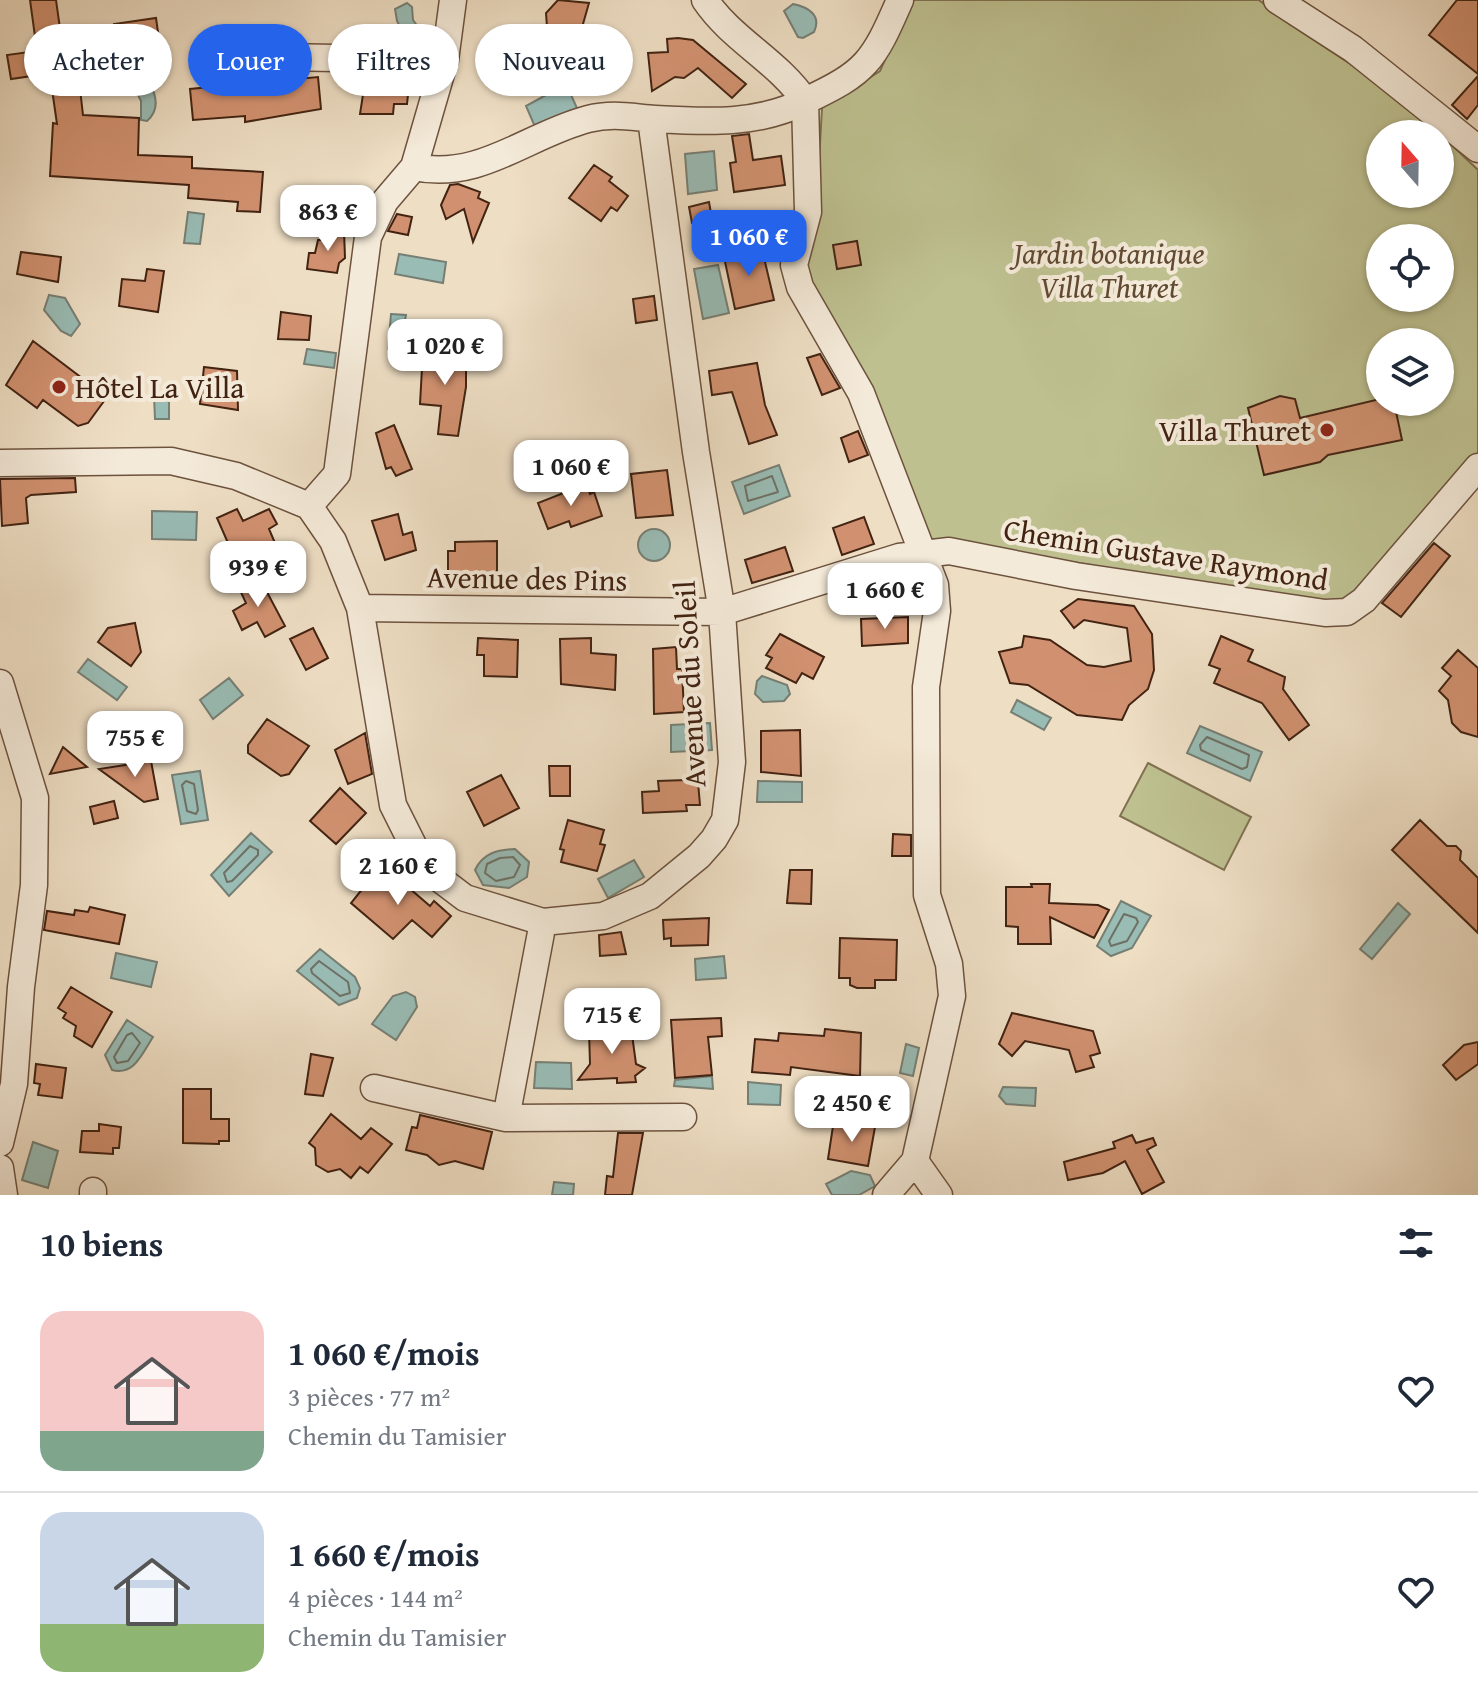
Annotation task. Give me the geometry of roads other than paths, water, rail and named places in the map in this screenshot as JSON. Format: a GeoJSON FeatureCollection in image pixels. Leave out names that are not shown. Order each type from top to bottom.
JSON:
{"type":"FeatureCollection","features":[{"type":"Feature","properties":{"kind":"street"},"geometry":{"type":"LineString","coordinates":[[450,24],[453,0]]}},
{"type":"Feature","properties":{"kind":"street"},"geometry":{"type":"LineString","coordinates":[[705,0],[719,21],[792,82],[805,101],[808,212],[794,265],[800,287],[861,393],[935,585],[937,611],[926,687],[927,895],[949,964],[952,996],[915,1161],[886,1195]]}},
{"type":"Feature","properties":{"kind":"street"},"geometry":{"type":"LineString","coordinates":[[414,167],[436,172],[479,166],[586,119],[620,113],[651,119],[738,121],[779,114],[852,79],[869,63],[900,0]]}},
{"type":"Feature","properties":{"kind":"street"},"geometry":{"type":"LineString","coordinates":[[1277,0],[1353,49],[1478,149]]}},
{"type":"Feature","properties":{"kind":"street"},"geometry":{"type":"LineString","coordinates":[[0,463],[171,461],[236,476],[309,506],[337,474],[368,237],[385,201],[414,167],[435,96]]}},
{"type":"Feature","properties":{"kind":"street","name":"Avenue du Soleil"},"geometry":{"type":"LineString","coordinates":[[309,506],[333,541],[360,608],[393,805],[424,867],[465,898],[543,922],[603,916],[650,896],[699,856],[725,820],[732,762],[722,612],[696,452],[651,119]]}},
{"type":"Feature","properties":{"kind":"street","name":"Chemin Gustave Raymond"},"geometry":{"type":"LineString","coordinates":[[925,553],[949,551],[1107,581],[1325,613],[1347,612],[1364,600],[1459,485],[1478,467]]}},
{"type":"Feature","properties":{"kind":"street","name":"Avenue des Pins"},"geometry":{"type":"LineString","coordinates":[[360,608],[722,612],[899,557],[925,553]]}},
{"type":"Feature","properties":{"kind":"street"},"geometry":{"type":"LineString","coordinates":[[0,683],[35,798],[34,885],[21,987],[14,1084],[0,1143]]}},
{"type":"Feature","properties":{"kind":"street"},"geometry":{"type":"LineString","coordinates":[[506,1118],[543,922]]}},
{"type":"Feature","properties":{"kind":"street"},"geometry":{"type":"LineString","coordinates":[[374,1088],[506,1118],[683,1117]]}},
{"type":"Feature","properties":{"kind":"street"},"geometry":{"type":"LineString","coordinates":[[915,1161],[939,1195]]}},
{"type":"Feature","properties":{"kind":"street"},"geometry":{"type":"LineString","coordinates":[[0,1168],[4,1195]]}},
{"type":"Feature","properties":{"kind":"water"},"geometry":{"type":"Polygon","coordinates":[[[407,3],[412,7],[416,24],[399,24],[395,9],[407,3]]]}},
{"type":"Feature","properties":{"kind":"water"},"geometry":{"type":"Polygon","coordinates":[[[793,4],[804,7],[815,16],[814,32],[803,38],[798,37],[784,11],[793,4]]]}},
{"type":"Feature","properties":{"kind":"water"},"geometry":{"type":"Polygon","coordinates":[[[138,96],[155,96],[154,112],[147,121],[141,120],[138,96]]]}},
{"type":"Feature","properties":{"kind":"water"},"geometry":{"type":"Polygon","coordinates":[[[544,96],[572,96],[577,108],[536,129],[526,106],[544,96]]]}},
{"type":"Feature","properties":{"kind":"water"},"geometry":{"type":"Polygon","coordinates":[[[714,151],[717,190],[688,194],[685,154],[714,151]]]}},
{"type":"Feature","properties":{"kind":"water"},"geometry":{"type":"Polygon","coordinates":[[[188,212],[204,214],[200,244],[184,243],[188,212]]]}},
{"type":"Feature","properties":{"kind":"water"},"geometry":{"type":"Polygon","coordinates":[[[399,254],[446,262],[443,283],[395,274],[399,254]]]}},
{"type":"Feature","properties":{"kind":"water"},"geometry":{"type":"Polygon","coordinates":[[[718,265],[729,313],[703,319],[694,269],[718,265]]]}},
{"type":"Feature","properties":{"kind":"water"},"geometry":{"type":"Polygon","coordinates":[[[49,295],[65,298],[80,324],[71,336],[61,331],[44,310],[49,295]]]}},
{"type":"Feature","properties":{"kind":"water"},"geometry":{"type":"Polygon","coordinates":[[[391,314],[406,315],[403,331],[413,356],[388,349],[391,314]]]}},
{"type":"Feature","properties":{"kind":"water"},"geometry":{"type":"Polygon","coordinates":[[[307,349],[336,353],[334,368],[304,364],[307,349]]]}},
{"type":"Feature","properties":{"kind":"water"},"geometry":{"type":"Polygon","coordinates":[[[169,394],[169,419],[155,419],[154,395],[169,394]]]}},
{"type":"Feature","properties":{"kind":"water"},"geometry":{"type":"Polygon","coordinates":[[[779,465],[790,496],[744,514],[732,482],[779,465]]]}},
{"type":"Feature","properties":{"kind":"water"},"geometry":{"type":"Polygon","coordinates":[[[152,511],[197,512],[196,540],[152,539],[152,511]]]}},
{"type":"Feature","properties":{"kind":"water"},"geometry":{"type":"Polygon","coordinates":[[[654,529],[665,534],[670,545],[665,556],[654,561],[643,556],[638,545],[643,534],[654,529]]]}},
{"type":"Feature","properties":{"kind":"water"},"geometry":{"type":"Polygon","coordinates":[[[88,659],[127,687],[117,700],[78,672],[88,659]]]}},
{"type":"Feature","properties":{"kind":"water"},"geometry":{"type":"Polygon","coordinates":[[[762,676],[787,685],[790,694],[784,701],[763,702],[755,694],[757,681],[762,676]]]}},
{"type":"Feature","properties":{"kind":"water"},"geometry":{"type":"Polygon","coordinates":[[[229,678],[243,695],[213,719],[200,700],[229,678]]]}},
{"type":"Feature","properties":{"kind":"water"},"geometry":{"type":"Polygon","coordinates":[[[1017,700],[1051,718],[1044,730],[1011,712],[1017,700]]]}},
{"type":"Feature","properties":{"kind":"water"},"geometry":{"type":"Polygon","coordinates":[[[710,723],[712,750],[671,752],[671,725],[710,723]]]}},
{"type":"Feature","properties":{"kind":"water"},"geometry":{"type":"Polygon","coordinates":[[[1200,726],[1262,752],[1250,781],[1187,753],[1200,726]]]}},
{"type":"Feature","properties":{"kind":"water"},"geometry":{"type":"Polygon","coordinates":[[[200,771],[208,820],[181,824],[172,775],[200,771]]]}},
{"type":"Feature","properties":{"kind":"water"},"geometry":{"type":"Polygon","coordinates":[[[758,781],[802,782],[802,802],[757,802],[758,781]]]}},
{"type":"Feature","properties":{"kind":"water"},"geometry":{"type":"Polygon","coordinates":[[[251,833],[272,852],[229,896],[211,875],[251,833]]]}},
{"type":"Feature","properties":{"kind":"water"},"geometry":{"type":"Polygon","coordinates":[[[515,849],[529,862],[527,877],[509,888],[483,885],[475,870],[482,860],[497,852],[515,849]]]}},
{"type":"Feature","properties":{"kind":"water"},"geometry":{"type":"Polygon","coordinates":[[[634,860],[644,877],[608,898],[598,879],[634,860]]]}},
{"type":"Feature","properties":{"kind":"water"},"geometry":{"type":"Polygon","coordinates":[[[1121,901],[1151,916],[1132,948],[1111,956],[1097,946],[1121,901]]]}},
{"type":"Feature","properties":{"kind":"water"},"geometry":{"type":"Polygon","coordinates":[[[1398,903],[1410,914],[1372,959],[1360,949],[1398,903]]]}},
{"type":"Feature","properties":{"kind":"water"},"geometry":{"type":"Polygon","coordinates":[[[320,949],[355,977],[360,988],[357,998],[339,1005],[297,971],[320,949]]]}},
{"type":"Feature","properties":{"kind":"water"},"geometry":{"type":"Polygon","coordinates":[[[116,953],[157,962],[151,987],[111,978],[116,953]]]}},
{"type":"Feature","properties":{"kind":"water"},"geometry":{"type":"Polygon","coordinates":[[[724,956],[726,978],[696,980],[695,959],[724,956]]]}},
{"type":"Feature","properties":{"kind":"water"},"geometry":{"type":"Polygon","coordinates":[[[406,992],[415,997],[417,1007],[396,1040],[372,1024],[393,996],[406,992]]]}},
{"type":"Feature","properties":{"kind":"water"},"geometry":{"type":"Polygon","coordinates":[[[127,1020],[153,1037],[132,1067],[112,1070],[105,1055],[127,1020]]]}},
{"type":"Feature","properties":{"kind":"water"},"geometry":{"type":"Polygon","coordinates":[[[906,1044],[919,1048],[913,1076],[900,1073],[906,1044]]]}},
{"type":"Feature","properties":{"kind":"water"},"geometry":{"type":"Polygon","coordinates":[[[536,1062],[571,1063],[572,1089],[534,1088],[536,1062]]]}},
{"type":"Feature","properties":{"kind":"water"},"geometry":{"type":"Polygon","coordinates":[[[712,1076],[713,1089],[674,1086],[675,1080],[712,1076]]]}},
{"type":"Feature","properties":{"kind":"water"},"geometry":{"type":"Polygon","coordinates":[[[748,1082],[781,1085],[780,1105],[748,1104],[748,1082]]]}},
{"type":"Feature","properties":{"kind":"water"},"geometry":{"type":"Polygon","coordinates":[[[1003,1087],[1036,1088],[1035,1106],[1006,1104],[999,1096],[1003,1087]]]}},
{"type":"Feature","properties":{"kind":"water"},"geometry":{"type":"Polygon","coordinates":[[[33,1142],[58,1151],[48,1188],[22,1180],[33,1142]]]}},
{"type":"Feature","properties":{"kind":"water"},"geometry":{"type":"Polygon","coordinates":[[[851,1171],[870,1175],[875,1186],[859,1195],[832,1195],[826,1184],[851,1171]]]}},
{"type":"Feature","properties":{"kind":"water"},"geometry":{"type":"Polygon","coordinates":[[[554,1182],[574,1184],[573,1195],[552,1195],[554,1182]]]}},
{"type":"Feature","properties":{"kind":"place","name":"Hôtel La Villa"},"geometry":{"type":"Point","coordinates":[59,387]}},
{"type":"Feature","properties":{"kind":"place","name":"Villa Thuret"},"geometry":{"type":"Point","coordinates":[1327,430]}},
{"type":"Feature","properties":{"kind":"park label","name":"Jardin botanique Villa Thuret"},"geometry":{"type":"Point","coordinates":[1109,270]}}]}
